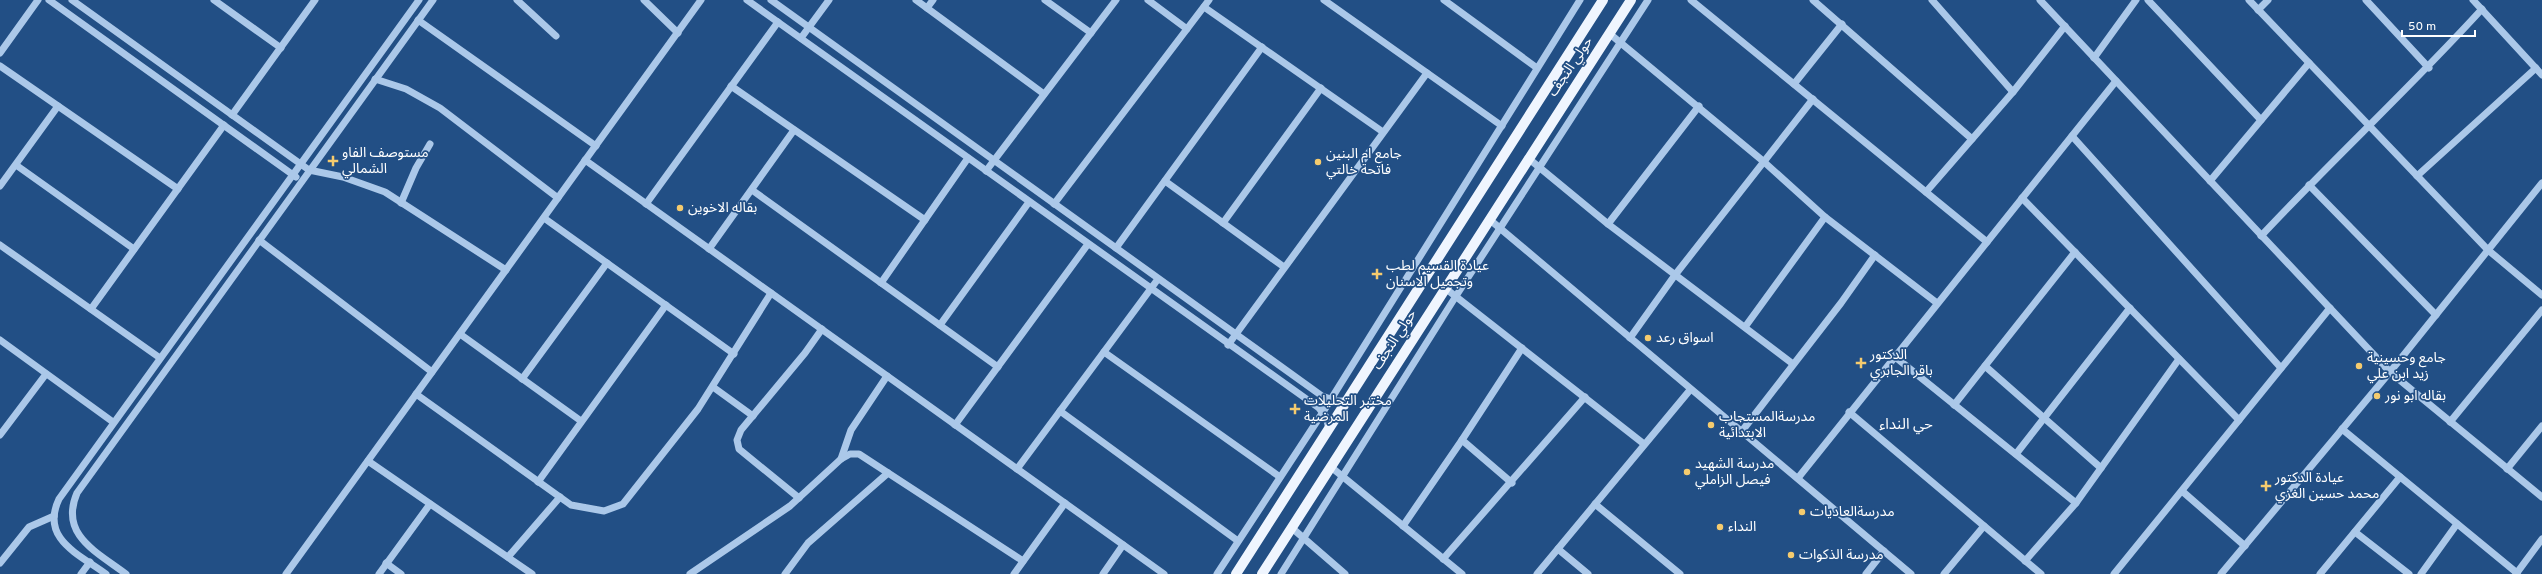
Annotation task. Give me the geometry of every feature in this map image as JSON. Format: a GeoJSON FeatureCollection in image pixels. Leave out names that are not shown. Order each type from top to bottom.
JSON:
{"type":"FeatureCollection","features":[{"type":"Feature","properties":{"kind":"main road","name":"حولي النجف"},"geometry":{"type":"LineString","coordinates":[[1236,574],[1603,0]]}},
{"type":"Feature","properties":{"kind":"main road","name":"حولي النجف"},"geometry":{"type":"LineString","coordinates":[[1262,574],[1528,158],[1631,0]]}},
{"type":"Feature","properties":{"kind":"street"},"geometry":{"type":"LineString","coordinates":[[0,53],[38,0]]}},
{"type":"Feature","properties":{"kind":"street"},"geometry":{"type":"LineString","coordinates":[[49,0],[302,181]]}},
{"type":"Feature","properties":{"kind":"street"},"geometry":{"type":"LineString","coordinates":[[72,0],[309,170],[362,182],[401,203],[506,270]]}},
{"type":"Feature","properties":{"kind":"street"},"geometry":{"type":"LineString","coordinates":[[214,0],[281,48]]}},
{"type":"Feature","properties":{"kind":"street"},"geometry":{"type":"LineString","coordinates":[[232,114],[315,0]]}},
{"type":"Feature","properties":{"kind":"street"},"geometry":{"type":"LineString","coordinates":[[106,574],[70,548],[57,535],[54,516],[59,499],[113,422],[419,0]]}},
{"type":"Feature","properties":{"kind":"street"},"geometry":{"type":"LineString","coordinates":[[126,574],[82,540],[72,522],[73,502],[82,484],[433,0]]}},
{"type":"Feature","properties":{"kind":"street"},"geometry":{"type":"LineString","coordinates":[[517,0],[556,36]]}},
{"type":"Feature","properties":{"kind":"street"},"geometry":{"type":"LineString","coordinates":[[644,0],[678,32]]}},
{"type":"Feature","properties":{"kind":"street"},"geometry":{"type":"LineString","coordinates":[[286,574],[701,0]]}},
{"type":"Feature","properties":{"kind":"street"},"geometry":{"type":"LineString","coordinates":[[747,0],[1323,412],[1329,429]]}},
{"type":"Feature","properties":{"kind":"street"},"geometry":{"type":"LineString","coordinates":[[772,0],[1235,334],[1330,400],[1346,401]]}},
{"type":"Feature","properties":{"kind":"street"},"geometry":{"type":"LineString","coordinates":[[801,38],[829,0]]}},
{"type":"Feature","properties":{"kind":"street"},"geometry":{"type":"LineString","coordinates":[[916,0],[1044,94]]}},
{"type":"Feature","properties":{"kind":"street"},"geometry":{"type":"LineString","coordinates":[[927,8],[932,0]]}},
{"type":"Feature","properties":{"kind":"street"},"geometry":{"type":"LineString","coordinates":[[1045,0],[1091,33]]}},
{"type":"Feature","properties":{"kind":"street"},"geometry":{"type":"LineString","coordinates":[[986,171],[1116,0]]}},
{"type":"Feature","properties":{"kind":"street"},"geometry":{"type":"LineString","coordinates":[[1148,0],[1187,29]]}},
{"type":"Feature","properties":{"kind":"street"},"geometry":{"type":"LineString","coordinates":[[1054,204],[1209,0]]}},
{"type":"Feature","properties":{"kind":"street"},"geometry":{"type":"LineString","coordinates":[[1324,0],[1502,126]]}},
{"type":"Feature","properties":{"kind":"street"},"geometry":{"type":"LineString","coordinates":[[1217,574],[1323,412],[1580,0]]}},
{"type":"Feature","properties":{"kind":"street"},"geometry":{"type":"LineString","coordinates":[[1281,574],[1456,296],[1541,168],[1648,0]]}},
{"type":"Feature","properties":{"kind":"street"},"geometry":{"type":"LineString","coordinates":[[1691,0],[1987,242]]}},
{"type":"Feature","properties":{"kind":"street"},"geometry":{"type":"LineString","coordinates":[[1813,0],[1972,139]]}},
{"type":"Feature","properties":{"kind":"street"},"geometry":{"type":"LineString","coordinates":[[1932,0],[2013,92]]}},
{"type":"Feature","properties":{"kind":"street"},"geometry":{"type":"LineString","coordinates":[[2041,0],[2390,372],[2542,497]]}},
{"type":"Feature","properties":{"kind":"street"},"geometry":{"type":"LineString","coordinates":[[2094,58],[2136,0]]}},
{"type":"Feature","properties":{"kind":"street"},"geometry":{"type":"LineString","coordinates":[[2148,0],[2261,120]]}},
{"type":"Feature","properties":{"kind":"street"},"geometry":{"type":"LineString","coordinates":[[2249,0],[2488,250],[2542,295]]}},
{"type":"Feature","properties":{"kind":"street"},"geometry":{"type":"LineString","coordinates":[[2258,10],[2268,0]]}},
{"type":"Feature","properties":{"kind":"street"},"geometry":{"type":"LineString","coordinates":[[2366,0],[2429,68]]}},
{"type":"Feature","properties":{"kind":"street"},"geometry":{"type":"LineString","coordinates":[[2473,0],[2542,75]]}},
{"type":"Feature","properties":{"kind":"street"},"geometry":{"type":"LineString","coordinates":[[1448,1],[1537,68]]}},
{"type":"Feature","properties":{"kind":"street"},"geometry":{"type":"LineString","coordinates":[[1204,7],[1383,132]]}},
{"type":"Feature","properties":{"kind":"street"},"geometry":{"type":"LineString","coordinates":[[2261,236],[2368,126],[2429,68],[2482,9]]}},
{"type":"Feature","properties":{"kind":"street"},"geometry":{"type":"LineString","coordinates":[[418,20],[596,146]]}},
{"type":"Feature","properties":{"kind":"street"},"geometry":{"type":"LineString","coordinates":[[646,204],[778,22]]}},
{"type":"Feature","properties":{"kind":"street"},"geometry":{"type":"LineString","coordinates":[[1794,84],[1842,24]]}},
{"type":"Feature","properties":{"kind":"street"},"geometry":{"type":"LineString","coordinates":[[1926,192],[2013,92],[2064,26]]}},
{"type":"Feature","properties":{"kind":"street"},"geometry":{"type":"LineString","coordinates":[[1610,34],[1699,106],[1825,217],[1937,303]]}},
{"type":"Feature","properties":{"kind":"street"},"geometry":{"type":"LineString","coordinates":[[1116,248],[1262,47]]}},
{"type":"Feature","properties":{"kind":"street"},"geometry":{"type":"LineString","coordinates":[[2210,180],[2309,63]]}},
{"type":"Feature","properties":{"kind":"street"},"geometry":{"type":"LineString","coordinates":[[0,66],[178,189]]}},
{"type":"Feature","properties":{"kind":"street"},"geometry":{"type":"LineString","coordinates":[[2417,176],[2536,68]]}},
{"type":"Feature","properties":{"kind":"street"},"geometry":{"type":"LineString","coordinates":[[1228,345],[1427,73]]}},
{"type":"Feature","properties":{"kind":"street"},"geometry":{"type":"LineString","coordinates":[[375,79],[406,89],[440,108],[558,198]]}},
{"type":"Feature","properties":{"kind":"street"},"geometry":{"type":"LineString","coordinates":[[1798,478],[1849,412],[2116,81]]}},
{"type":"Feature","properties":{"kind":"street"},"geometry":{"type":"LineString","coordinates":[[731,86],[924,220]]}},
{"type":"Feature","properties":{"kind":"street"},"geometry":{"type":"LineString","coordinates":[[1224,223],[1321,88]]}},
{"type":"Feature","properties":{"kind":"street"},"geometry":{"type":"LineString","coordinates":[[1630,338],[1675,275],[1763,161],[1813,100]]}},
{"type":"Feature","properties":{"kind":"street"},"geometry":{"type":"LineString","coordinates":[[0,186],[58,106]]}},
{"type":"Feature","properties":{"kind":"street"},"geometry":{"type":"LineString","coordinates":[[1608,224],[1699,106]]}},
{"type":"Feature","properties":{"kind":"street"},"geometry":{"type":"LineString","coordinates":[[91,309],[224,125]]}},
{"type":"Feature","properties":{"kind":"street"},"geometry":{"type":"LineString","coordinates":[[709,249],[794,130]]}},
{"type":"Feature","properties":{"kind":"street"},"geometry":{"type":"LineString","coordinates":[[2072,136],[2281,368]]}},
{"type":"Feature","properties":{"kind":"street"},"geometry":{"type":"LineString","coordinates":[[401,203],[416,168],[430,144]]}},
{"type":"Feature","properties":{"kind":"street"},"geometry":{"type":"LineString","coordinates":[[881,283],[968,158]]}},
{"type":"Feature","properties":{"kind":"street"},"geometry":{"type":"LineString","coordinates":[[1528,158],[1608,224],[1793,364]]}},
{"type":"Feature","properties":{"kind":"street"},"geometry":{"type":"LineString","coordinates":[[585,160],[1164,574]]}},
{"type":"Feature","properties":{"kind":"street"},"geometry":{"type":"LineString","coordinates":[[16,165],[134,249]]}},
{"type":"Feature","properties":{"kind":"street"},"geometry":{"type":"LineString","coordinates":[[1165,181],[1284,267]]}},
{"type":"Feature","properties":{"kind":"street"},"geometry":{"type":"LineString","coordinates":[[2221,574],[2390,372],[2542,183]]}},
{"type":"Feature","properties":{"kind":"street"},"geometry":{"type":"LineString","coordinates":[[2309,185],[2436,315]]}},
{"type":"Feature","properties":{"kind":"street"},"geometry":{"type":"LineString","coordinates":[[752,190],[998,367]]}},
{"type":"Feature","properties":{"kind":"street"},"geometry":{"type":"LineString","coordinates":[[2022,198],[2239,420]]}},
{"type":"Feature","properties":{"kind":"street"},"geometry":{"type":"LineString","coordinates":[[940,325],[1029,202]]}},
{"type":"Feature","properties":{"kind":"street"},"geometry":{"type":"LineString","coordinates":[[1744,327],[1825,217]]}},
{"type":"Feature","properties":{"kind":"street"},"geometry":{"type":"LineString","coordinates":[[544,218],[734,354]]}},
{"type":"Feature","properties":{"kind":"street"},"geometry":{"type":"LineString","coordinates":[[1489,220],[1911,574]]}},
{"type":"Feature","properties":{"kind":"street"},"geometry":{"type":"LineString","coordinates":[[259,240],[432,372]]}},
{"type":"Feature","properties":{"kind":"street"},"geometry":{"type":"LineString","coordinates":[[956,425],[1088,244]]}},
{"type":"Feature","properties":{"kind":"street"},"geometry":{"type":"LineString","coordinates":[[0,245],[160,358]]}},
{"type":"Feature","properties":{"kind":"street"},"geometry":{"type":"LineString","coordinates":[[1954,405],[2075,252]]}},
{"type":"Feature","properties":{"kind":"street"},"geometry":{"type":"LineString","coordinates":[[1742,431],[1875,255]]}},
{"type":"Feature","properties":{"kind":"street"},"geometry":{"type":"LineString","coordinates":[[522,379],[607,263]]}},
{"type":"Feature","properties":{"kind":"street"},"geometry":{"type":"LineString","coordinates":[[1018,469],[1158,279]]}},
{"type":"Feature","properties":{"kind":"street"},"geometry":{"type":"LineString","coordinates":[[1445,288],[1644,444]]}},
{"type":"Feature","properties":{"kind":"street"},"geometry":{"type":"LineString","coordinates":[[416,394],[571,505],[588,510],[604,511],[623,504],[698,409],[771,293]]}},
{"type":"Feature","properties":{"kind":"street"},"geometry":{"type":"LineString","coordinates":[[538,482],[666,305]]}},
{"type":"Feature","properties":{"kind":"street"},"geometry":{"type":"LineString","coordinates":[[2016,454],[2130,308]]}},
{"type":"Feature","properties":{"kind":"street"},"geometry":{"type":"LineString","coordinates":[[2114,574],[2330,308]]}},
{"type":"Feature","properties":{"kind":"street"},"geometry":{"type":"LineString","coordinates":[[2450,422],[2542,310]]}},
{"type":"Feature","properties":{"kind":"street"},"geometry":{"type":"LineString","coordinates":[[799,498],[739,449],[737,440],[741,430],[805,353],[822,329]]}},
{"type":"Feature","properties":{"kind":"street"},"geometry":{"type":"LineString","coordinates":[[460,334],[581,421]]}},
{"type":"Feature","properties":{"kind":"street"},"geometry":{"type":"LineString","coordinates":[[0,340],[113,422]]}},
{"type":"Feature","properties":{"kind":"street"},"geometry":{"type":"LineString","coordinates":[[1403,526],[1462,440],[1522,348]]}},
{"type":"Feature","properties":{"kind":"street"},"geometry":{"type":"LineString","coordinates":[[1104,352],[1280,477]]}},
{"type":"Feature","properties":{"kind":"street"},"geometry":{"type":"LineString","coordinates":[[1894,356],[2076,502]]}},
{"type":"Feature","properties":{"kind":"street"},"geometry":{"type":"LineString","coordinates":[[2026,561],[2076,502],[2179,359]]}},
{"type":"Feature","properties":{"kind":"street"},"geometry":{"type":"LineString","coordinates":[[1985,366],[2101,468]]}},
{"type":"Feature","properties":{"kind":"street"},"geometry":{"type":"LineString","coordinates":[[0,435],[46,374]]}},
{"type":"Feature","properties":{"kind":"street"},"geometry":{"type":"LineString","coordinates":[[841,459],[851,430],[887,376]]}},
{"type":"Feature","properties":{"kind":"street"},"geometry":{"type":"LineString","coordinates":[[712,387],[753,416]]}},
{"type":"Feature","properties":{"kind":"street"},"geometry":{"type":"LineString","coordinates":[[1537,574],[1690,390]]}},
{"type":"Feature","properties":{"kind":"street"},"geometry":{"type":"LineString","coordinates":[[1443,559],[1512,482],[1584,397]]}},
{"type":"Feature","properties":{"kind":"street"},"geometry":{"type":"LineString","coordinates":[[1060,411],[1238,542]]}},
{"type":"Feature","properties":{"kind":"street"},"geometry":{"type":"LineString","coordinates":[[1849,412],[2041,574]]}},
{"type":"Feature","properties":{"kind":"street"},"geometry":{"type":"LineString","coordinates":[[2507,469],[2542,426]]}},
{"type":"Feature","properties":{"kind":"street"},"geometry":{"type":"LineString","coordinates":[[2342,429],[2516,574],[2542,538]]}},
{"type":"Feature","properties":{"kind":"street"},"geometry":{"type":"LineString","coordinates":[[1462,440],[1512,482]]}},
{"type":"Feature","properties":{"kind":"street"},"geometry":{"type":"LineString","coordinates":[[690,574],[799,498],[841,459],[850,454],[858,454],[1023,561]]}},
{"type":"Feature","properties":{"kind":"street"},"geometry":{"type":"LineString","coordinates":[[368,461],[532,574]]}},
{"type":"Feature","properties":{"kind":"street"},"geometry":{"type":"LineString","coordinates":[[1331,467],[1462,574]]}},
{"type":"Feature","properties":{"kind":"street"},"geometry":{"type":"LineString","coordinates":[[785,574],[808,542],[888,473]]}},
{"type":"Feature","properties":{"kind":"street"},"geometry":{"type":"LineString","coordinates":[[2320,574],[2400,477]]}},
{"type":"Feature","properties":{"kind":"street"},"geometry":{"type":"LineString","coordinates":[[2182,491],[2245,546]]}},
{"type":"Feature","properties":{"kind":"street"},"geometry":{"type":"LineString","coordinates":[[508,557],[560,498]]}},
{"type":"Feature","properties":{"kind":"street"},"geometry":{"type":"LineString","coordinates":[[1014,574],[1065,503]]}},
{"type":"Feature","properties":{"kind":"street"},"geometry":{"type":"LineString","coordinates":[[379,574],[430,504]]}},
{"type":"Feature","properties":{"kind":"street"},"geometry":{"type":"LineString","coordinates":[[1595,504],[1680,574]]}},
{"type":"Feature","properties":{"kind":"street"},"geometry":{"type":"LineString","coordinates":[[0,563],[29,527],[54,516]]}},
{"type":"Feature","properties":{"kind":"street"},"geometry":{"type":"LineString","coordinates":[[2421,574],[2457,524]]}},
{"type":"Feature","properties":{"kind":"street"},"geometry":{"type":"LineString","coordinates":[[1944,574],[1984,526]]}},
{"type":"Feature","properties":{"kind":"street"},"geometry":{"type":"LineString","coordinates":[[1292,528],[1345,574]]}},
{"type":"Feature","properties":{"kind":"street"},"geometry":{"type":"LineString","coordinates":[[2355,532],[2409,574]]}},
{"type":"Feature","properties":{"kind":"street"},"geometry":{"type":"LineString","coordinates":[[1103,574],[1123,545]]}},
{"type":"Feature","properties":{"kind":"street"},"geometry":{"type":"LineString","coordinates":[[1558,549],[1588,574]]}},
{"type":"Feature","properties":{"kind":"street"},"geometry":{"type":"LineString","coordinates":[[1866,574],[1884,551]]}},
{"type":"Feature","properties":{"kind":"street"},"geometry":{"type":"LineString","coordinates":[[81,574],[90,562]]}},
{"type":"Feature","properties":{"kind":"street"},"geometry":{"type":"LineString","coordinates":[[386,563],[401,574]]}},
{"type":"Feature","properties":{"kind":"place","name":"مستوصف الفاو الشمالي"},"geometry":{"type":"Point","coordinates":[333,161]}},
{"type":"Feature","properties":{"kind":"place","name":"جامع ام البنين فاتحة خالتي"},"geometry":{"type":"Point","coordinates":[1318,162]}},
{"type":"Feature","properties":{"kind":"place","name":"بقاله الاخوين"},"geometry":{"type":"Point","coordinates":[680,208]}},
{"type":"Feature","properties":{"kind":"place","name":"عيادة القسيم لطب وتجميل الاسنان"},"geometry":{"type":"Point","coordinates":[1377,274]}},
{"type":"Feature","properties":{"kind":"place","name":"اسواق رعد"},"geometry":{"type":"Point","coordinates":[1648,338]}},
{"type":"Feature","properties":{"kind":"place","name":"الدكتور باقر الجابري"},"geometry":{"type":"Point","coordinates":[1861,363]}},
{"type":"Feature","properties":{"kind":"place","name":"جامع وحسينية زيد ابن علي"},"geometry":{"type":"Point","coordinates":[2359,366]}},
{"type":"Feature","properties":{"kind":"place","name":"بقاله ابو نور"},"geometry":{"type":"Point","coordinates":[2377,396]}},
{"type":"Feature","properties":{"kind":"place","name":"مختبر التحليلات المرضية"},"geometry":{"type":"Point","coordinates":[1295,409]}},
{"type":"Feature","properties":{"kind":"place","name":"مدرسةالمستجاب الابتدائية"},"geometry":{"type":"Point","coordinates":[1711,425]}},
{"type":"Feature","properties":{"kind":"place","name":"مدرسة الشهيد فيصل الزاملي"},"geometry":{"type":"Point","coordinates":[1687,472]}},
{"type":"Feature","properties":{"kind":"place","name":"عيادة الدكتور محمد حسين الغزي"},"geometry":{"type":"Point","coordinates":[2266,486]}},
{"type":"Feature","properties":{"kind":"place","name":"مدرسةالعاديات"},"geometry":{"type":"Point","coordinates":[1802,512]}},
{"type":"Feature","properties":{"kind":"place","name":"النداء"},"geometry":{"type":"Point","coordinates":[1720,527]}},
{"type":"Feature","properties":{"kind":"place","name":"مدرسة الذكوات"},"geometry":{"type":"Point","coordinates":[1791,555]}},
{"type":"Feature","properties":{"kind":"district","name":"حي النداء"},"geometry":{"type":"Point","coordinates":[1906,425]}}]}
